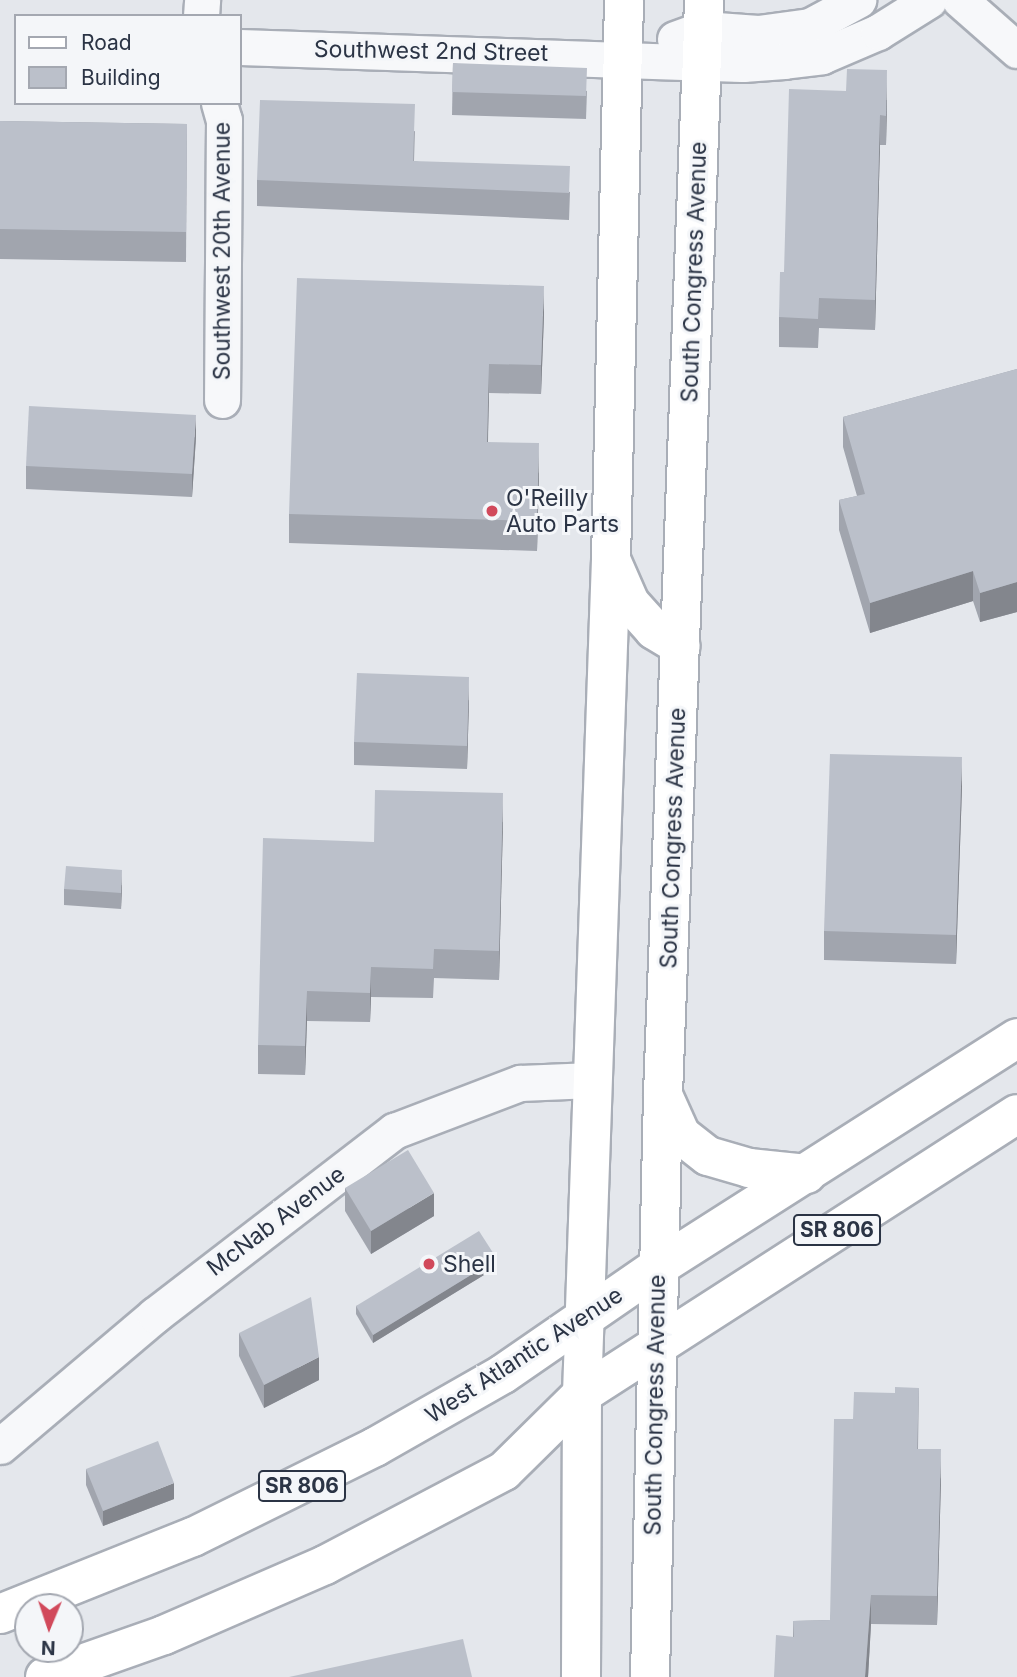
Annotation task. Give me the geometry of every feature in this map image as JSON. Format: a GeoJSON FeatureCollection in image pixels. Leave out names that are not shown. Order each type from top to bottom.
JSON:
{"type":"FeatureCollection","features":[{"type":"Feature","properties":{"kind":"main road"},"geometry":{"type":"LineString","coordinates":[[581,1677],[582,1394],[611,560],[624,0]]}},
{"type":"Feature","properties":{"kind":"main road","name":"South Congress Avenue"},"geometry":{"type":"LineString","coordinates":[[650,1677],[663,1094],[703,30]]}},
{"type":"Feature","properties":{"kind":"main road"},"geometry":{"type":"LineString","coordinates":[[611,560],[630,603],[654,630],[681,646]]}},
{"type":"Feature","properties":{"kind":"main road","name":"West Atlantic Avenue"},"geometry":{"type":"LineString","coordinates":[[1,1617],[193,1537],[288,1492],[503,1374],[658,1267],[1017,1038]]}},
{"type":"Feature","properties":{"kind":"main road"},"geometry":{"type":"LineString","coordinates":[[663,1094],[681,1135],[708,1156],[749,1168],[807,1174]]}},
{"type":"Feature","properties":{"kind":"main road","name":"SR 806"},"geometry":{"type":"LineString","coordinates":[[45,1677],[164,1635],[406,1526],[505,1471],[582,1394],[656,1342],[1017,1114]]}},
{"type":"Feature","properties":{"kind":"street"},"geometry":{"type":"LineString","coordinates":[[703,30],[758,33],[810,26],[858,0]]}},
{"type":"Feature","properties":{"kind":"street"},"geometry":{"type":"LineString","coordinates":[[703,30],[743,64],[822,56],[878,32],[929,0]]}},
{"type":"Feature","properties":{"kind":"street"},"geometry":{"type":"LineString","coordinates":[[960,0],[1017,50]]}},
{"type":"Feature","properties":{"kind":"street","name":"Southwest 2nd Street"},"geometry":{"type":"LineString","coordinates":[[242,47],[622,57],[703,30]]}},
{"type":"Feature","properties":{"kind":"street","name":"Southwest 20th Avenue"},"geometry":{"type":"LineString","coordinates":[[220,105],[224,120],[222,400]]}},
{"type":"Feature","properties":{"kind":"street","name":"McNab Avenue"},"geometry":{"type":"LineString","coordinates":[[0,1446],[155,1315],[394,1131],[520,1083],[592,1080]]}},
{"type":"Feature","properties":{"kind":"building"},"geometry":{"type":"Polygon","coordinates":[[[453,63],[587,68],[586,96],[452,92],[453,63]]]}},
{"type":"Feature","properties":{"kind":"building"},"geometry":{"type":"Polygon","coordinates":[[[847,69],[887,70],[886,116],[880,115],[875,300],[819,298],[818,319],[779,317],[780,272],[784,272],[789,89],[846,91],[847,69]]]}},
{"type":"Feature","properties":{"kind":"building"},"geometry":{"type":"Polygon","coordinates":[[[260,100],[415,104],[413,161],[570,166],[569,193],[257,180],[260,100]]]}},
{"type":"Feature","properties":{"kind":"building"},"geometry":{"type":"Polygon","coordinates":[[[0,121],[187,124],[186,232],[0,229],[0,121]]]}},
{"type":"Feature","properties":{"kind":"building"},"geometry":{"type":"Polygon","coordinates":[[[297,278],[544,286],[541,365],[489,364],[487,442],[539,443],[537,521],[289,514],[297,278]]]}},
{"type":"Feature","properties":{"kind":"building"},"geometry":{"type":"Polygon","coordinates":[[[1017,369],[1017,582],[980,593],[973,571],[870,603],[839,500],[865,494],[843,417],[1017,369]]]}},
{"type":"Feature","properties":{"kind":"building"},"geometry":{"type":"Polygon","coordinates":[[[29,406],[196,415],[192,474],[26,466],[29,406]]]}},
{"type":"Feature","properties":{"kind":"building"},"geometry":{"type":"Polygon","coordinates":[[[357,673],[469,677],[467,746],[354,742],[357,673]]]}},
{"type":"Feature","properties":{"kind":"building"},"geometry":{"type":"Polygon","coordinates":[[[830,754],[962,757],[956,935],[824,931],[830,754]]]}},
{"type":"Feature","properties":{"kind":"building"},"geometry":{"type":"Polygon","coordinates":[[[375,790],[503,793],[499,951],[434,949],[433,969],[371,967],[370,993],[307,991],[305,1046],[258,1045],[263,838],[374,842],[375,790]]]}},
{"type":"Feature","properties":{"kind":"building"},"geometry":{"type":"Polygon","coordinates":[[[66,866],[122,870],[121,893],[64,889],[66,866]]]}},
{"type":"Feature","properties":{"kind":"building"},"geometry":{"type":"Polygon","coordinates":[[[408,1150],[434,1193],[371,1231],[345,1188],[408,1150]]]}},
{"type":"Feature","properties":{"kind":"building"},"geometry":{"type":"Polygon","coordinates":[[[479,1231],[497,1259],[373,1335],[356,1306],[479,1231]]]}},
{"type":"Feature","properties":{"kind":"building"},"geometry":{"type":"Polygon","coordinates":[[[311,1297],[319,1357],[264,1385],[239,1333],[311,1297]]]}},
{"type":"Feature","properties":{"kind":"building"},"geometry":{"type":"Polygon","coordinates":[[[895,1387],[919,1388],[917,1449],[941,1449],[937,1596],[871,1595],[865,1677],[774,1677],[776,1635],[794,1637],[793,1621],[830,1620],[834,1419],[853,1419],[854,1392],[895,1393],[895,1387]]]}},
{"type":"Feature","properties":{"kind":"building"},"geometry":{"type":"Polygon","coordinates":[[[158,1441],[174,1483],[103,1511],[86,1469],[158,1441]]]}},
{"type":"Feature","properties":{"kind":"building"},"geometry":{"type":"Polygon","coordinates":[[[463,1639],[472,1677],[289,1677],[463,1639]]]}},
{"type":"Feature","properties":{"kind":"place","name":"O'Reilly Auto Parts"},"geometry":{"type":"Point","coordinates":[492,511]}},
{"type":"Feature","properties":{"kind":"place","name":"Shell"},"geometry":{"type":"Point","coordinates":[429,1264]}}]}
